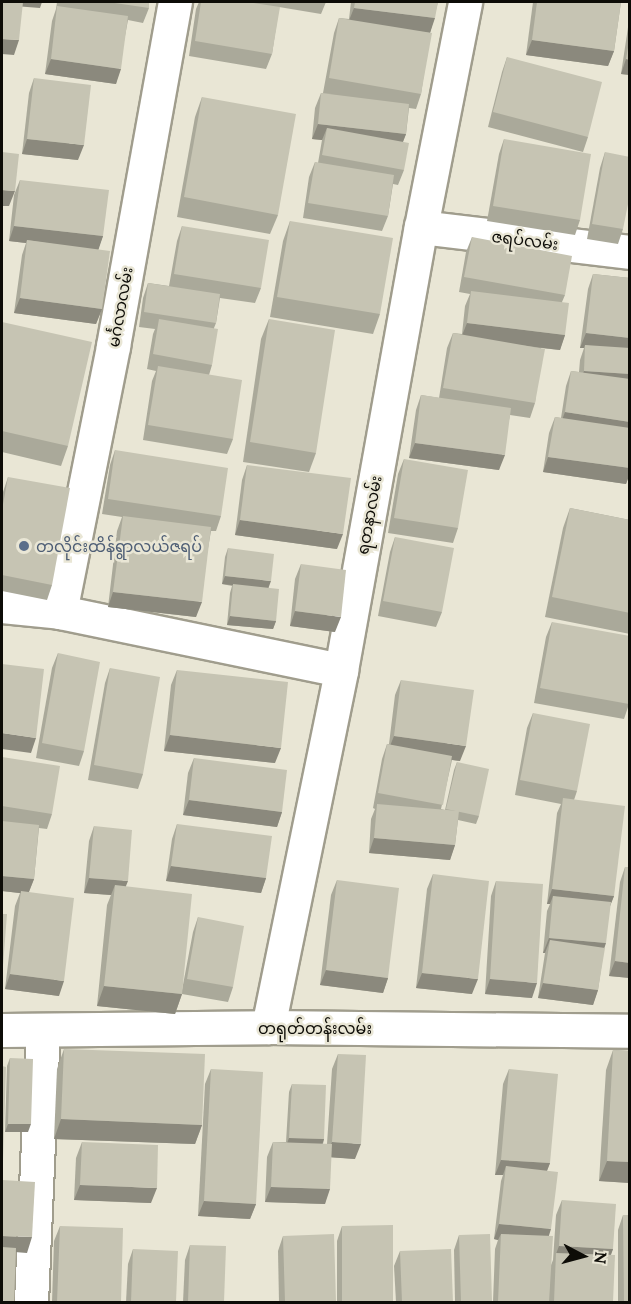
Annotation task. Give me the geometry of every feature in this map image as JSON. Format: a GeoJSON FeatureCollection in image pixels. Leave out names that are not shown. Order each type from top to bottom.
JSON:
{"type":"FeatureCollection","features":[{"type":"Feature","properties":{"kind":"street","name":"မင်္ဂလာလမ်း"},"geometry":{"type":"LineString","coordinates":[[60,612],[113,346],[175,2]]}},
{"type":"Feature","properties":{"kind":"street","name":"ရတနာလမ်း"},"geometry":{"type":"LineString","coordinates":[[268,1027],[341,670],[421,227],[465,2]]}},
{"type":"Feature","properties":{"kind":"street","name":"ဇရပ်လမ်း"},"geometry":{"type":"LineString","coordinates":[[421,227],[630,252]]}},
{"type":"Feature","properties":{"kind":"street"},"geometry":{"type":"LineString","coordinates":[[80,341],[113,346]]}},
{"type":"Feature","properties":{"kind":"street"},"geometry":{"type":"LineString","coordinates":[[2,606],[60,612],[341,670]]}},
{"type":"Feature","properties":{"kind":"street","name":"တရုတ်တန်းလမ်း"},"geometry":{"type":"LineString","coordinates":[[2,1030],[268,1027],[630,1031]]}},
{"type":"Feature","properties":{"kind":"street"},"geometry":{"type":"LineString","coordinates":[[31,1302],[43,1030]]}},
{"type":"Feature","properties":{"kind":"building"},"geometry":{"type":"Polygon","coordinates":[[[2,2],[23,2],[19,40],[2,39],[2,2]]]}},
{"type":"Feature","properties":{"kind":"building"},"geometry":{"type":"Polygon","coordinates":[[[108,2],[149,2],[149,8],[108,2]]]}},
{"type":"Feature","properties":{"kind":"building"},"geometry":{"type":"Polygon","coordinates":[[[201,2],[247,2],[280,7],[272,54],[195,41],[201,2]]]}},
{"type":"Feature","properties":{"kind":"building"},"geometry":{"type":"Polygon","coordinates":[[[355,2],[438,2],[435,18],[354,8],[355,2]]]}},
{"type":"Feature","properties":{"kind":"building"},"geometry":{"type":"Polygon","coordinates":[[[537,2],[621,2],[614,51],[532,40],[537,2]]]}},
{"type":"Feature","properties":{"kind":"building"},"geometry":{"type":"Polygon","coordinates":[[[57,6],[128,16],[121,69],[51,59],[57,6]]]}},
{"type":"Feature","properties":{"kind":"building"},"geometry":{"type":"Polygon","coordinates":[[[339,18],[432,33],[421,94],[329,78],[339,18]]]}},
{"type":"Feature","properties":{"kind":"building"},"geometry":{"type":"Polygon","coordinates":[[[630,36],[630,60],[626,59],[630,36]]]}},
{"type":"Feature","properties":{"kind":"building"},"geometry":{"type":"Polygon","coordinates":[[[507,57],[602,82],[588,137],[493,112],[507,57]]]}},
{"type":"Feature","properties":{"kind":"building"},"geometry":{"type":"Polygon","coordinates":[[[34,78],[91,85],[84,145],[27,139],[34,78]]]}},
{"type":"Feature","properties":{"kind":"building"},"geometry":{"type":"Polygon","coordinates":[[[321,93],[409,104],[406,134],[318,124],[321,93]]]}},
{"type":"Feature","properties":{"kind":"building"},"geometry":{"type":"Polygon","coordinates":[[[202,97],[296,114],[278,215],[184,197],[202,97]]]}},
{"type":"Feature","properties":{"kind":"building"},"geometry":{"type":"Polygon","coordinates":[[[327,128],[409,143],[404,170],[322,155],[327,128]]]}},
{"type":"Feature","properties":{"kind":"building"},"geometry":{"type":"Polygon","coordinates":[[[504,139],[591,154],[580,220],[493,206],[504,139]]]}},
{"type":"Feature","properties":{"kind":"building"},"geometry":{"type":"Polygon","coordinates":[[[2,152],[19,154],[15,191],[2,190],[2,152]]]}},
{"type":"Feature","properties":{"kind":"building"},"geometry":{"type":"Polygon","coordinates":[[[605,152],[630,157],[630,194],[623,229],[592,224],[605,152]]]}},
{"type":"Feature","properties":{"kind":"building"},"geometry":{"type":"Polygon","coordinates":[[[315,162],[394,175],[388,216],[308,203],[315,162]]]}},
{"type":"Feature","properties":{"kind":"building"},"geometry":{"type":"Polygon","coordinates":[[[20,180],[109,190],[103,236],[14,226],[20,180]]]}},
{"type":"Feature","properties":{"kind":"building"},"geometry":{"type":"Polygon","coordinates":[[[290,221],[393,238],[380,314],[277,297],[290,221]]]}},
{"type":"Feature","properties":{"kind":"building"},"geometry":{"type":"Polygon","coordinates":[[[182,226],[269,240],[261,288],[174,274],[182,226]]]}},
{"type":"Feature","properties":{"kind":"building"},"geometry":{"type":"Polygon","coordinates":[[[472,237],[572,256],[565,295],[464,277],[472,237]]]}},
{"type":"Feature","properties":{"kind":"building"},"geometry":{"type":"Polygon","coordinates":[[[27,240],[110,251],[102,309],[20,298],[27,240]]]}},
{"type":"Feature","properties":{"kind":"building"},"geometry":{"type":"Polygon","coordinates":[[[593,274],[630,278],[630,338],[586,333],[593,274]]]}},
{"type":"Feature","properties":{"kind":"building"},"geometry":{"type":"Polygon","coordinates":[[[148,283],[220,294],[216,323],[144,312],[148,283]]]}},
{"type":"Feature","properties":{"kind":"building"},"geometry":{"type":"Polygon","coordinates":[[[471,291],[569,303],[565,335],[467,323],[471,291]]]}},
{"type":"Feature","properties":{"kind":"building"},"geometry":{"type":"Polygon","coordinates":[[[159,319],[218,329],[212,365],[153,354],[159,319]]]}},
{"type":"Feature","properties":{"kind":"building"},"geometry":{"type":"Polygon","coordinates":[[[269,319],[335,330],[316,453],[250,442],[269,319]]]}},
{"type":"Feature","properties":{"kind":"building"},"geometry":{"type":"Polygon","coordinates":[[[2,322],[92,342],[68,446],[2,431],[2,322]]]}},
{"type":"Feature","properties":{"kind":"building"},"geometry":{"type":"Polygon","coordinates":[[[453,333],[545,349],[535,403],[443,388],[453,333]]]}},
{"type":"Feature","properties":{"kind":"building"},"geometry":{"type":"Polygon","coordinates":[[[585,345],[630,348],[630,374],[584,371],[585,345]]]}},
{"type":"Feature","properties":{"kind":"building"},"geometry":{"type":"Polygon","coordinates":[[[158,366],[242,380],[233,439],[148,425],[158,366]]]}},
{"type":"Feature","properties":{"kind":"building"},"geometry":{"type":"Polygon","coordinates":[[[571,371],[630,379],[630,422],[565,412],[571,371]]]}},
{"type":"Feature","properties":{"kind":"building"},"geometry":{"type":"Polygon","coordinates":[[[421,395],[511,408],[505,455],[415,443],[421,395]]]}},
{"type":"Feature","properties":{"kind":"building"},"geometry":{"type":"Polygon","coordinates":[[[555,417],[630,428],[630,468],[548,457],[555,417]]]}},
{"type":"Feature","properties":{"kind":"building"},"geometry":{"type":"Polygon","coordinates":[[[115,450],[228,468],[221,516],[108,499],[115,450]]]}},
{"type":"Feature","properties":{"kind":"building"},"geometry":{"type":"Polygon","coordinates":[[[404,459],[468,470],[458,528],[394,518],[404,459]]]}},
{"type":"Feature","properties":{"kind":"building"},"geometry":{"type":"Polygon","coordinates":[[[247,465],[351,478],[343,534],[240,520],[247,465]]]}},
{"type":"Feature","properties":{"kind":"building"},"geometry":{"type":"Polygon","coordinates":[[[8,477],[70,488],[52,585],[2,575],[2,510],[8,477]]]}},
{"type":"Feature","properties":{"kind":"building"},"geometry":{"type":"Polygon","coordinates":[[[570,508],[630,520],[630,613],[552,597],[570,508]]]}},
{"type":"Feature","properties":{"kind":"building"},"geometry":{"type":"Polygon","coordinates":[[[123,516],[211,527],[202,602],[113,592],[123,516]]]}},
{"type":"Feature","properties":{"kind":"building"},"geometry":{"type":"Polygon","coordinates":[[[395,537],[454,548],[442,612],[383,601],[395,537]]]}},
{"type":"Feature","properties":{"kind":"building"},"geometry":{"type":"Polygon","coordinates":[[[228,548],[274,554],[271,581],[225,576],[228,548]]]}},
{"type":"Feature","properties":{"kind":"building"},"geometry":{"type":"Polygon","coordinates":[[[301,564],[346,570],[341,617],[295,611],[301,564]]]}},
{"type":"Feature","properties":{"kind":"building"},"geometry":{"type":"Polygon","coordinates":[[[233,584],[279,589],[276,621],[230,616],[233,584]]]}},
{"type":"Feature","properties":{"kind":"building"},"geometry":{"type":"Polygon","coordinates":[[[552,622],[630,636],[629,704],[540,688],[552,622]]]}},
{"type":"Feature","properties":{"kind":"building"},"geometry":{"type":"Polygon","coordinates":[[[58,653],[100,662],[84,751],[42,743],[58,653]]]}},
{"type":"Feature","properties":{"kind":"building"},"geometry":{"type":"Polygon","coordinates":[[[2,664],[44,669],[36,738],[2,733],[2,664]]]}},
{"type":"Feature","properties":{"kind":"building"},"geometry":{"type":"Polygon","coordinates":[[[110,668],[160,677],[143,774],[94,765],[110,668]]]}},
{"type":"Feature","properties":{"kind":"building"},"geometry":{"type":"Polygon","coordinates":[[[177,670],[288,682],[281,748],[170,735],[177,670]]]}},
{"type":"Feature","properties":{"kind":"building"},"geometry":{"type":"Polygon","coordinates":[[[401,680],[474,690],[466,746],[394,736],[401,680]]]}},
{"type":"Feature","properties":{"kind":"building"},"geometry":{"type":"Polygon","coordinates":[[[533,713],[590,724],[577,791],[520,780],[533,713]]]}},
{"type":"Feature","properties":{"kind":"building"},"geometry":{"type":"Polygon","coordinates":[[[387,744],[452,756],[443,805],[378,793],[387,744]]]}},
{"type":"Feature","properties":{"kind":"building"},"geometry":{"type":"Polygon","coordinates":[[[2,757],[60,766],[52,814],[2,806],[2,757]]]}},
{"type":"Feature","properties":{"kind":"building"},"geometry":{"type":"Polygon","coordinates":[[[194,758],[287,770],[282,812],[189,800],[194,758]]]}},
{"type":"Feature","properties":{"kind":"building"},"geometry":{"type":"Polygon","coordinates":[[[457,762],[489,769],[479,816],[446,809],[457,762]]]}},
{"type":"Feature","properties":{"kind":"building"},"geometry":{"type":"Polygon","coordinates":[[[563,798],[625,806],[614,896],[552,889],[563,798]]]}},
{"type":"Feature","properties":{"kind":"building"},"geometry":{"type":"Polygon","coordinates":[[[377,804],[459,811],[455,845],[374,838],[377,804]]]}},
{"type":"Feature","properties":{"kind":"building"},"geometry":{"type":"Polygon","coordinates":[[[2,821],[39,825],[34,879],[2,876],[2,821]]]}},
{"type":"Feature","properties":{"kind":"building"},"geometry":{"type":"Polygon","coordinates":[[[177,824],[272,836],[266,878],[171,866],[177,824]]]}},
{"type":"Feature","properties":{"kind":"building"},"geometry":{"type":"Polygon","coordinates":[[[94,826],[132,830],[128,881],[89,878],[94,826]]]}},
{"type":"Feature","properties":{"kind":"building"},"geometry":{"type":"Polygon","coordinates":[[[625,867],[630,867],[630,963],[615,961],[625,867]]]}},
{"type":"Feature","properties":{"kind":"building"},"geometry":{"type":"Polygon","coordinates":[[[433,874],[489,881],[478,979],[422,973],[433,874]]]}},
{"type":"Feature","properties":{"kind":"building"},"geometry":{"type":"Polygon","coordinates":[[[337,880],[399,888],[388,978],[326,970],[337,880]]]}},
{"type":"Feature","properties":{"kind":"building"},"geometry":{"type":"Polygon","coordinates":[[[496,881],[543,884],[537,983],[490,979],[496,881]]]}},
{"type":"Feature","properties":{"kind":"building"},"geometry":{"type":"Polygon","coordinates":[[[115,885],[192,894],[182,994],[104,986],[115,885]]]}},
{"type":"Feature","properties":{"kind":"building"},"geometry":{"type":"Polygon","coordinates":[[[21,891],[74,898],[64,981],[10,974],[21,891]]]}},
{"type":"Feature","properties":{"kind":"building"},"geometry":{"type":"Polygon","coordinates":[[[553,896],[611,902],[606,943],[549,938],[553,896]]]}},
{"type":"Feature","properties":{"kind":"building"},"geometry":{"type":"Polygon","coordinates":[[[2,914],[7,914],[2,979],[2,914]]]}},
{"type":"Feature","properties":{"kind":"building"},"geometry":{"type":"Polygon","coordinates":[[[198,917],[244,926],[233,987],[187,979],[198,917]]]}},
{"type":"Feature","properties":{"kind":"building"},"geometry":{"type":"Polygon","coordinates":[[[550,940],[605,948],[598,990],[543,983],[550,940]]]}},
{"type":"Feature","properties":{"kind":"building"},"geometry":{"type":"Polygon","coordinates":[[[64,1049],[205,1054],[202,1125],[61,1119],[64,1049]]]}},
{"type":"Feature","properties":{"kind":"building"},"geometry":{"type":"Polygon","coordinates":[[[613,1050],[630,1051],[630,1162],[607,1161],[613,1050]]]}},
{"type":"Feature","properties":{"kind":"building"},"geometry":{"type":"Polygon","coordinates":[[[338,1054],[366,1055],[361,1144],[332,1142],[338,1054]]]}},
{"type":"Feature","properties":{"kind":"building"},"geometry":{"type":"Polygon","coordinates":[[[10,1058],[33,1059],[31,1124],[8,1124],[10,1058]]]}},
{"type":"Feature","properties":{"kind":"building"},"geometry":{"type":"Polygon","coordinates":[[[2,1066],[6,1067],[3,1161],[2,1161],[2,1066]]]}},
{"type":"Feature","properties":{"kind":"building"},"geometry":{"type":"Polygon","coordinates":[[[211,1069],[263,1072],[256,1204],[204,1201],[211,1069]]]}},
{"type":"Feature","properties":{"kind":"building"},"geometry":{"type":"Polygon","coordinates":[[[509,1069],[558,1074],[550,1163],[501,1160],[509,1069]]]}},
{"type":"Feature","properties":{"kind":"building"},"geometry":{"type":"Polygon","coordinates":[[[292,1084],[326,1085],[324,1139],[289,1138],[292,1084]]]}},
{"type":"Feature","properties":{"kind":"building"},"geometry":{"type":"Polygon","coordinates":[[[82,1142],[158,1145],[157,1188],[80,1185],[82,1142]]]}},
{"type":"Feature","properties":{"kind":"building"},"geometry":{"type":"Polygon","coordinates":[[[273,1142],[332,1144],[330,1189],[271,1187],[273,1142]]]}},
{"type":"Feature","properties":{"kind":"building"},"geometry":{"type":"Polygon","coordinates":[[[506,1166],[558,1172],[551,1229],[499,1224],[506,1166]]]}},
{"type":"Feature","properties":{"kind":"building"},"geometry":{"type":"Polygon","coordinates":[[[2,1180],[35,1182],[32,1237],[2,1236],[2,1180]]]}},
{"type":"Feature","properties":{"kind":"building"},"geometry":{"type":"Polygon","coordinates":[[[562,1200],[616,1204],[613,1249],[559,1246],[562,1200]]]}},
{"type":"Feature","properties":{"kind":"building"},"geometry":{"type":"Polygon","coordinates":[[[623,1215],[630,1215],[630,1302],[624,1302],[623,1215]]]}},
{"type":"Feature","properties":{"kind":"building"},"geometry":{"type":"Polygon","coordinates":[[[393,1225],[393,1302],[342,1302],[342,1226],[393,1225]]]}},
{"type":"Feature","properties":{"kind":"building"},"geometry":{"type":"Polygon","coordinates":[[[60,1226],[123,1228],[121,1302],[57,1302],[60,1226]]]}},
{"type":"Feature","properties":{"kind":"building"},"geometry":{"type":"Polygon","coordinates":[[[334,1234],[336,1302],[285,1302],[283,1236],[334,1234]]]}},
{"type":"Feature","properties":{"kind":"building"},"geometry":{"type":"Polygon","coordinates":[[[490,1234],[492,1302],[461,1302],[459,1235],[490,1234]]]}},
{"type":"Feature","properties":{"kind":"building"},"geometry":{"type":"Polygon","coordinates":[[[501,1234],[553,1236],[549,1302],[498,1302],[501,1234]]]}},
{"type":"Feature","properties":{"kind":"building"},"geometry":{"type":"Polygon","coordinates":[[[190,1245],[226,1246],[224,1302],[188,1302],[190,1245]]]}},
{"type":"Feature","properties":{"kind":"building"},"geometry":{"type":"Polygon","coordinates":[[[2,1247],[16,1248],[14,1302],[2,1302],[2,1247]]]}},
{"type":"Feature","properties":{"kind":"building"},"geometry":{"type":"Polygon","coordinates":[[[133,1249],[178,1251],[176,1302],[131,1302],[133,1249]]]}},
{"type":"Feature","properties":{"kind":"building"},"geometry":{"type":"Polygon","coordinates":[[[451,1249],[453,1302],[402,1302],[400,1251],[451,1249]]]}},
{"type":"Feature","properties":{"kind":"building"},"geometry":{"type":"Polygon","coordinates":[[[556,1253],[615,1255],[613,1302],[554,1302],[556,1253]]]}},
{"type":"Feature","properties":{"kind":"place","name":"တလိုင်းထိန်ရွာလယ်ဇရပ်"},"geometry":{"type":"Point","coordinates":[24,546]}}]}
